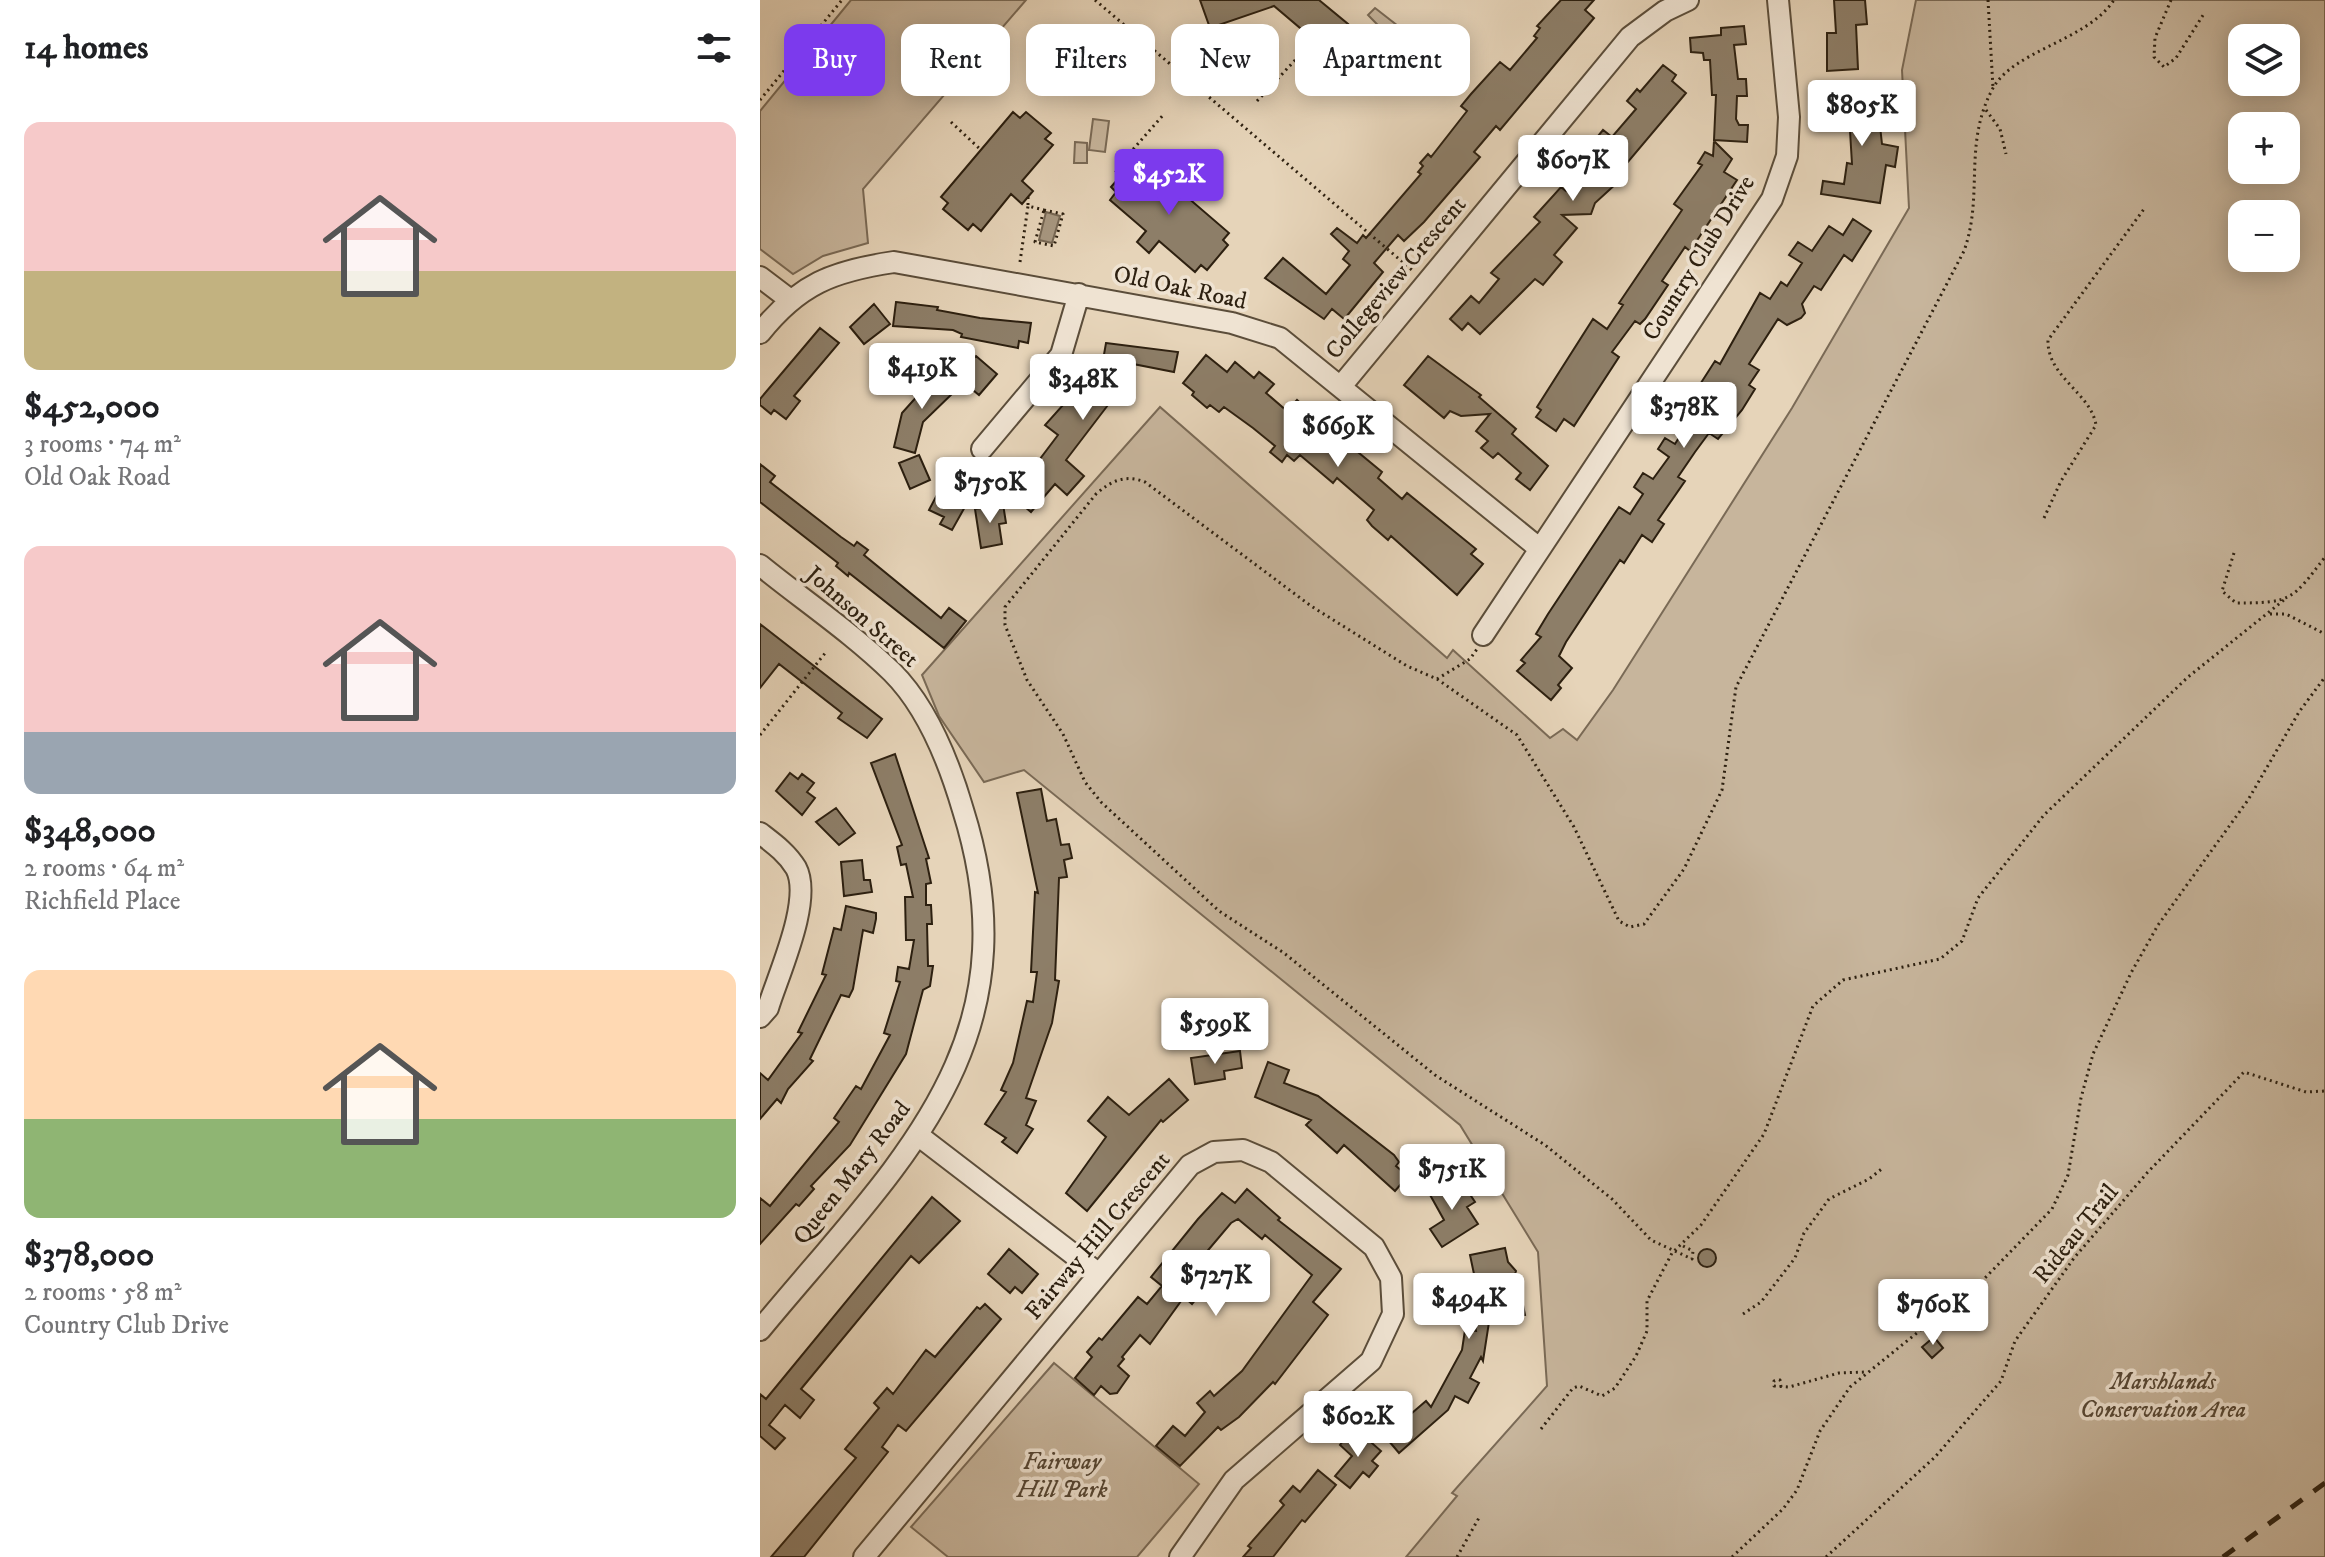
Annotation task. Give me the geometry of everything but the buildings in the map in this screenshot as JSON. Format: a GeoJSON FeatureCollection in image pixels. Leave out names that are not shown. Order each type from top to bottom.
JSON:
{"type":"FeatureCollection","features":[{"type":"Feature","properties":{"kind":"street","name":"Collegeview Crescent"},"geometry":{"type":"LineString","coordinates":[[1342,385],[1630,37],[1665,11],[1688,0]]}},
{"type":"Feature","properties":{"kind":"street","name":"Country Club Drive"},"geometry":{"type":"LineString","coordinates":[[1481,640],[1772,199],[1787,156],[1789,117],[1778,0]]}},
{"type":"Feature","properties":{"kind":"street","name":"Old Oak Road"},"geometry":{"type":"LineString","coordinates":[[760,333],[789,299],[824,280],[863,266],[894,262],[1232,323],[1280,338],[1342,385],[1540,549]]}},
{"type":"Feature","properties":{"kind":"street"},"geometry":{"type":"LineString","coordinates":[[760,277],[789,299]]}},
{"type":"Feature","properties":{"kind":"street"},"geometry":{"type":"LineString","coordinates":[[982,449],[1061,355],[1079,294]]}},
{"type":"Feature","properties":{"kind":"street","name":"Johnson Street"},"geometry":{"type":"LineString","coordinates":[[760,565],[893,673],[923,714]]}},
{"type":"Feature","properties":{"kind":"street","name":"Queen Mary Road"},"geometry":{"type":"LineString","coordinates":[[760,1330],[919,1136],[955,1074],[974,1022],[985,905],[974,845],[952,773],[923,714]]}},
{"type":"Feature","properties":{"kind":"street"},"geometry":{"type":"LineString","coordinates":[[760,833],[780,848],[797,871],[801,906],[768,1008],[760,1017]]}},
{"type":"Feature","properties":{"kind":"street"},"geometry":{"type":"LineString","coordinates":[[919,1136],[1099,1274]]}},
{"type":"Feature","properties":{"kind":"street","name":"Fairway Hill Crescent"},"geometry":{"type":"LineString","coordinates":[[864,1557],[1190,1165],[1214,1152],[1243,1150],[1271,1162],[1374,1247],[1391,1278],[1393,1314],[1371,1361],[1234,1480],[1180,1557]]}},
{"type":"Feature","properties":{"kind":"path"},"geometry":{"type":"LineString","coordinates":[[760,100],[842,0]]}},
{"type":"Feature","properties":{"kind":"path"},"geometry":{"type":"LineString","coordinates":[[1095,0],[1412,270]]}},
{"type":"Feature","properties":{"kind":"path"},"geometry":{"type":"LineString","coordinates":[[1683,1246],[1693,1251],[1692,1259],[1672,1253],[1651,1240],[1612,1199],[1534,1137],[1435,1075],[1284,953],[1219,911],[1101,802],[1085,782],[1063,734],[1034,694],[1004,616],[1009,599],[1096,494],[1115,481],[1135,478],[1311,606],[1407,666],[1437,679],[1517,735],[1574,827],[1619,921],[1630,927],[1644,924],[1684,869],[1722,790],[1736,687],[1964,251],[1973,212],[1974,137],[1993,88],[1988,0]]}},
{"type":"Feature","properties":{"kind":"path"},"geometry":{"type":"LineString","coordinates":[[1993,88],[2038,52],[2094,22],[2114,0]]}},
{"type":"Feature","properties":{"kind":"path"},"geometry":{"type":"LineString","coordinates":[[2171,0],[2154,46],[2154,57],[2164,67],[2176,58],[2205,12]]}},
{"type":"Feature","properties":{"kind":"path"},"geometry":{"type":"LineString","coordinates":[[1257,101],[1295,60]]}},
{"type":"Feature","properties":{"kind":"path"},"geometry":{"type":"LineString","coordinates":[[1986,110],[2000,129],[2006,154]]}},
{"type":"Feature","properties":{"kind":"path"},"geometry":{"type":"LineString","coordinates":[[1121,176],[1115,170],[1164,114]]}},
{"type":"Feature","properties":{"kind":"path"},"geometry":{"type":"LineString","coordinates":[[951,122],[981,150]]}},
{"type":"Feature","properties":{"kind":"path"},"geometry":{"type":"LineString","coordinates":[[1020,262],[1028,197]]}},
{"type":"Feature","properties":{"kind":"path"},"geometry":{"type":"LineString","coordinates":[[1028,206],[1063,214],[1054,246],[1035,242],[1044,210]]}},
{"type":"Feature","properties":{"kind":"path"},"geometry":{"type":"LineString","coordinates":[[2044,518],[2061,481],[2096,425],[2090,412],[2053,364],[2048,340],[2144,209]]}},
{"type":"Feature","properties":{"kind":"path"},"geometry":{"type":"LineString","coordinates":[[2234,553],[2222,583],[2225,596],[2236,603],[2284,600]]}},
{"type":"Feature","properties":{"kind":"path"},"geometry":{"type":"LineString","coordinates":[[1541,1429],[1573,1388],[1579,1386],[1602,1396],[1615,1388],[1643,1343],[1647,1331],[1647,1301],[1672,1253],[1683,1246],[1764,1134],[1813,1006],[1843,980],[1940,959],[1962,941],[1978,898],[2044,815],[2154,707],[2299,591],[2325,557]]}},
{"type":"Feature","properties":{"kind":"path"},"geometry":{"type":"LineString","coordinates":[[2267,615],[2286,614],[2325,634]]}},
{"type":"Feature","properties":{"kind":"path"},"geometry":{"type":"LineString","coordinates":[[1437,679],[1470,659],[1481,640]]}},
{"type":"Feature","properties":{"kind":"path"},"geometry":{"type":"LineString","coordinates":[[760,735],[826,652]]}},
{"type":"Feature","properties":{"kind":"path"},"geometry":{"type":"LineString","coordinates":[[1732,1557],[1783,1509],[1797,1490],[1820,1431],[1836,1404],[1866,1372],[1985,1278],[2052,1209],[2068,1175],[2081,1098],[2093,1054],[2131,973],[2158,925],[2242,810],[2299,712],[2325,677]]}},
{"type":"Feature","properties":{"kind":"path","name":"Rideau Trail"},"geometry":{"type":"LineString","coordinates":[[1826,1557],[1935,1457],[2001,1381],[2015,1341],[2074,1258],[2147,1173],[2244,1072],[2306,1092],[2325,1091]]}},
{"type":"Feature","properties":{"kind":"path"},"geometry":{"type":"LineString","coordinates":[[1743,1314],[1765,1297],[1795,1258],[1804,1233],[1829,1199],[1869,1179],[1884,1167]]}},
{"type":"Feature","properties":{"kind":"path"},"geometry":{"type":"LineString","coordinates":[[1781,1387],[1839,1373],[1866,1372]]}},
{"type":"Feature","properties":{"kind":"path"},"geometry":{"type":"LineString","coordinates":[[1457,1557],[1480,1516]]}},
{"type":"Feature","properties":{"kind":"green space"},"geometry":{"type":"Polygon","coordinates":[[[851,0],[1026,0],[1005,24],[901,24],[901,96],[943,96],[863,189],[868,243],[823,256],[793,274],[760,249],[760,111],[784,82],[784,96],[885,96],[885,24],[831,24],[851,0]]]}},
{"type":"Feature","properties":{"kind":"green space","name":"Marshlands Conservation Area"},"geometry":{"type":"Polygon","coordinates":[[[1916,0],[2325,0],[2325,1557],[1406,1557],[1457,1496],[1452,1493],[1547,1386],[1538,1252],[1460,1125],[1024,770],[984,782],[939,716],[922,675],[1160,407],[1447,658],[1453,650],[1550,738],[1563,729],[1577,740],[1613,690],[1792,408],[1909,208],[1902,70],[1916,0]]]}},
{"type":"Feature","properties":{"kind":"green space"},"geometry":{"type":"Polygon","coordinates":[[[1375,8],[1396,24],[1377,24],[1368,15],[1375,8]]]}},
{"type":"Feature","properties":{"kind":"green space"},"geometry":{"type":"Polygon","coordinates":[[[1093,119],[1109,121],[1105,152],[1089,150],[1093,119]]]}},
{"type":"Feature","properties":{"kind":"green space"},"geometry":{"type":"Polygon","coordinates":[[[1075,142],[1087,143],[1087,163],[1074,163],[1075,142]]]}},
{"type":"Feature","properties":{"kind":"green space","name":"Fairway Hill Park"},"geometry":{"type":"Polygon","coordinates":[[[1054,1363],[1199,1484],[1137,1557],[948,1557],[911,1527],[1054,1363]]]}},
{"type":"Feature","properties":{"kind":"shaded area"},"geometry":{"type":"Polygon","coordinates":[[[1046,212],[1060,216],[1052,243],[1039,240],[1046,212]]]}},
{"type":"Feature","properties":{"kind":"railway"},"geometry":{"type":"LineString","coordinates":[[2223,1557],[2325,1483]]}}]}
